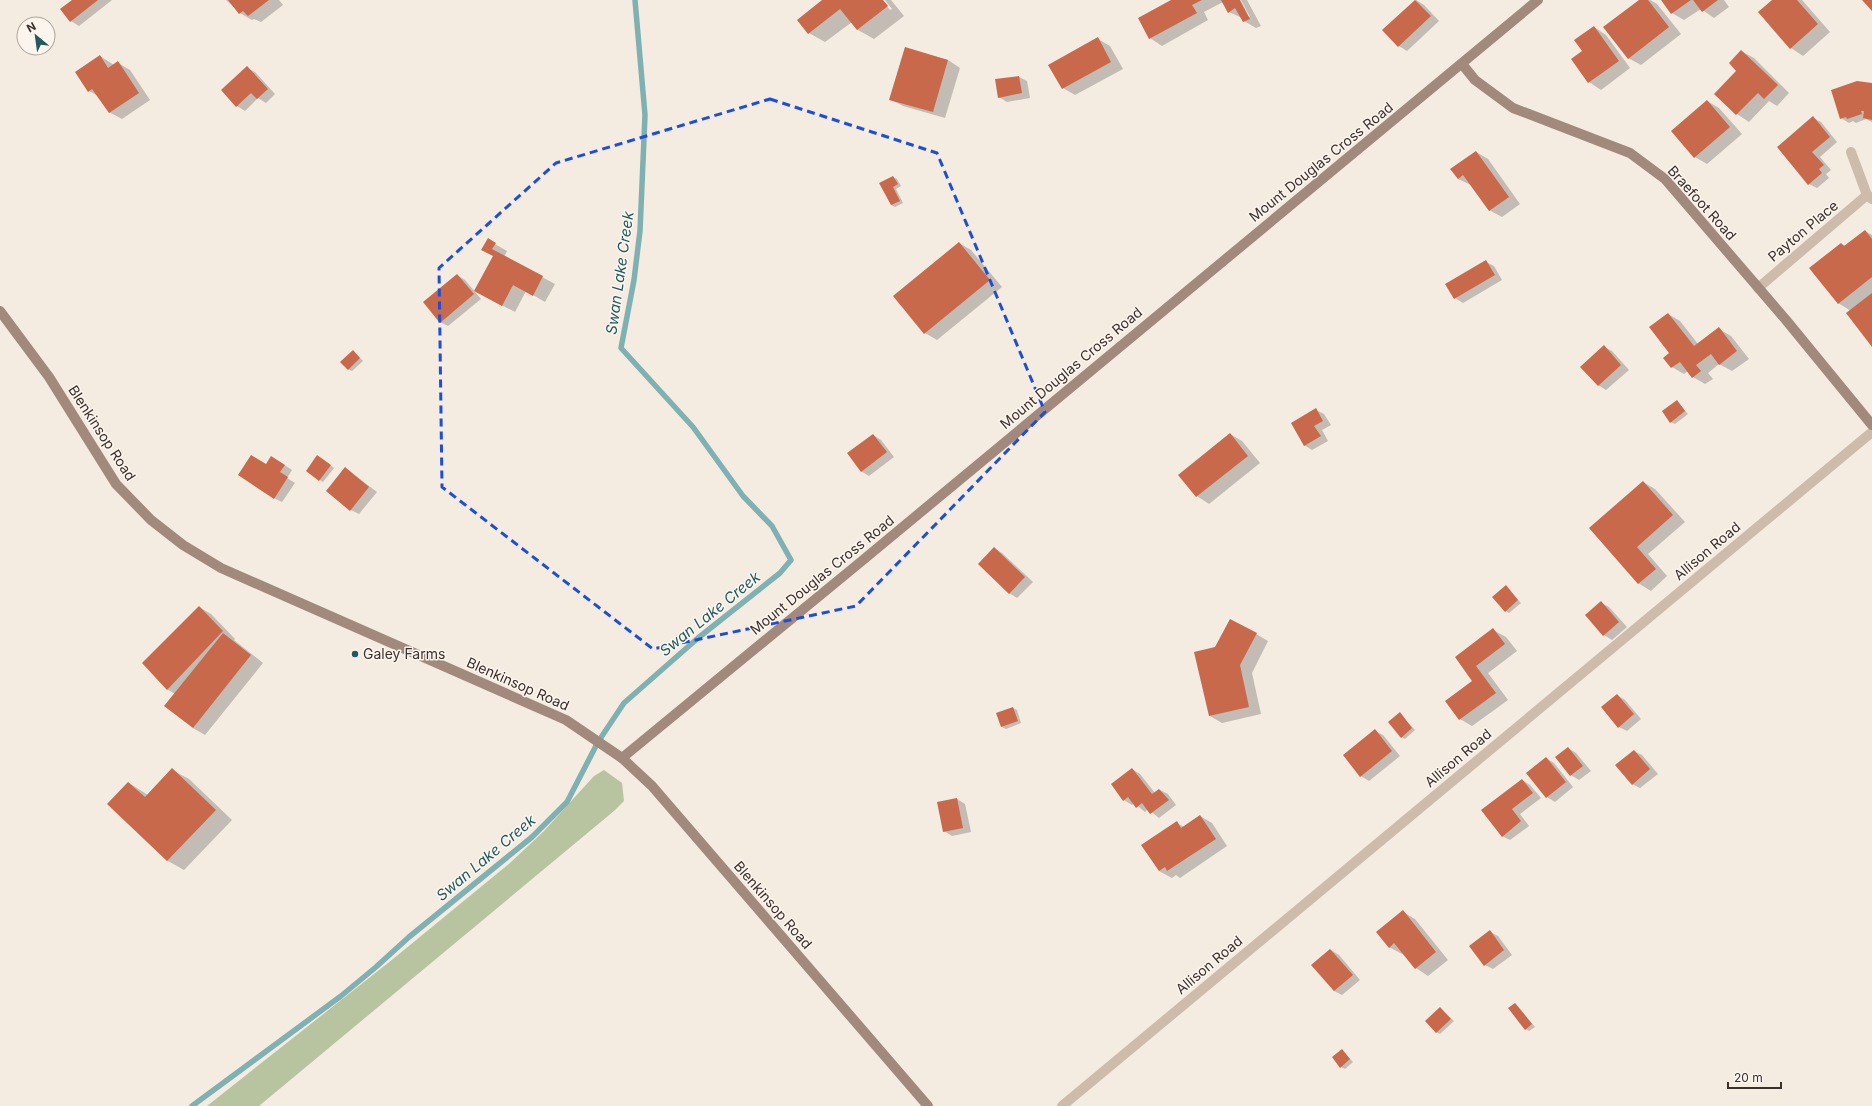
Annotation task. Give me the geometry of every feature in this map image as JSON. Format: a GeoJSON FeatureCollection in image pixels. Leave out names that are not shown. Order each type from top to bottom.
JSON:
{"type":"FeatureCollection","features":[{"type":"Feature","properties":{"kind":"street","name":"Mount Douglas Cross Road"},"geometry":{"type":"LineString","coordinates":[[622,758],[1538,0]]}},
{"type":"Feature","properties":{"kind":"street","name":"Braefoot Road"},"geometry":{"type":"LineString","coordinates":[[1462,64],[1475,80],[1513,108],[1630,153],[1664,179],[1758,288],[1872,425]]}},
{"type":"Feature","properties":{"kind":"street","name":"Payton Place"},"geometry":{"type":"LineString","coordinates":[[1758,288],[1870,197],[1851,152]]}},
{"type":"Feature","properties":{"kind":"street","name":"Blenkinsop Road"},"geometry":{"type":"LineString","coordinates":[[0,311],[49,377],[116,484],[151,520],[183,546],[221,568],[566,720],[622,758],[657,792],[928,1106]]}},
{"type":"Feature","properties":{"kind":"street","name":"Allison Road"},"geometry":{"type":"LineString","coordinates":[[1062,1106],[1872,432]]}},
{"type":"Feature","properties":{"kind":"highlighted area"},"geometry":{"type":"Polygon","coordinates":[[[770,99],[937,153],[1045,412],[856,606],[653,649],[442,487],[439,268],[556,163],[770,99]]]}},
{"type":"Feature","properties":{"kind":"green space"},"geometry":{"type":"Polygon","coordinates":[[[604,770],[622,783],[624,801],[614,811],[259,1106],[207,1106],[393,959],[510,863],[544,831],[594,776],[604,770]]]}},
{"type":"Feature","properties":{"kind":"building"},"geometry":{"type":"Polygon","coordinates":[[[72,0],[98,0],[70,22],[60,9],[72,0]]]}},
{"type":"Feature","properties":{"kind":"building"},"geometry":{"type":"Polygon","coordinates":[[[228,0],[269,0],[248,16],[243,11],[239,14],[228,0]]]}},
{"type":"Feature","properties":{"kind":"building"},"geometry":{"type":"Polygon","coordinates":[[[822,0],[883,0],[888,6],[857,30],[840,9],[808,34],[797,20],[822,0]]]}},
{"type":"Feature","properties":{"kind":"building"},"geometry":{"type":"Polygon","coordinates":[[[1171,0],[1202,0],[1192,5],[1197,13],[1149,39],[1138,18],[1171,0]]]}},
{"type":"Feature","properties":{"kind":"building"},"geometry":{"type":"Polygon","coordinates":[[[1221,0],[1240,0],[1250,19],[1243,22],[1235,8],[1228,13],[1221,0]]]}},
{"type":"Feature","properties":{"kind":"building"},"geometry":{"type":"Polygon","coordinates":[[[1415,0],[1431,16],[1398,47],[1382,30],[1415,0]]]}},
{"type":"Feature","properties":{"kind":"building"},"geometry":{"type":"Polygon","coordinates":[[[1639,0],[1648,0],[1669,27],[1628,59],[1603,27],[1639,0]]]}},
{"type":"Feature","properties":{"kind":"building"},"geometry":{"type":"Polygon","coordinates":[[[1661,0],[1691,0],[1671,14],[1661,0]]]}},
{"type":"Feature","properties":{"kind":"building"},"geometry":{"type":"Polygon","coordinates":[[[1693,0],[1718,0],[1702,12],[1693,0]]]}},
{"type":"Feature","properties":{"kind":"building"},"geometry":{"type":"Polygon","coordinates":[[[1772,0],[1797,0],[1818,24],[1790,49],[1758,12],[1772,0]]]}},
{"type":"Feature","properties":{"kind":"building"},"geometry":{"type":"Polygon","coordinates":[[[1862,0],[1872,0],[1872,11],[1862,0]]]}},
{"type":"Feature","properties":{"kind":"building"},"geometry":{"type":"Polygon","coordinates":[[[1594,26],[1619,61],[1588,83],[1571,59],[1582,51],[1574,40],[1594,26]]]}},
{"type":"Feature","properties":{"kind":"building"},"geometry":{"type":"Polygon","coordinates":[[[1098,37],[1111,62],[1062,89],[1048,65],[1098,37]]]}},
{"type":"Feature","properties":{"kind":"building"},"geometry":{"type":"Polygon","coordinates":[[[905,47],[948,60],[933,112],[889,100],[905,47]]]}},
{"type":"Feature","properties":{"kind":"building"},"geometry":{"type":"Polygon","coordinates":[[[1741,50],[1778,85],[1764,99],[1758,93],[1736,115],[1714,94],[1736,71],[1729,63],[1741,50]]]}},
{"type":"Feature","properties":{"kind":"building"},"geometry":{"type":"Polygon","coordinates":[[[100,55],[108,68],[118,61],[139,93],[109,113],[92,89],[88,92],[75,72],[100,55]]]}},
{"type":"Feature","properties":{"kind":"building"},"geometry":{"type":"Polygon","coordinates":[[[247,66],[268,89],[257,99],[251,93],[236,107],[221,90],[247,66]]]}},
{"type":"Feature","properties":{"kind":"building"},"geometry":{"type":"Polygon","coordinates":[[[1019,76],[1022,93],[998,98],[995,79],[1019,76]]]}},
{"type":"Feature","properties":{"kind":"building"},"geometry":{"type":"Polygon","coordinates":[[[1857,81],[1872,83],[1872,120],[1863,118],[1864,111],[1861,111],[1862,114],[1847,119],[1846,117],[1840,119],[1831,90],[1857,81]]]}},
{"type":"Feature","properties":{"kind":"building"},"geometry":{"type":"Polygon","coordinates":[[[1707,100],[1730,127],[1694,158],[1671,131],[1707,100]]]}},
{"type":"Feature","properties":{"kind":"building"},"geometry":{"type":"Polygon","coordinates":[[[1813,116],[1830,137],[1812,152],[1824,165],[1819,169],[1822,173],[1808,185],[1777,147],[1813,116]]]}},
{"type":"Feature","properties":{"kind":"building"},"geometry":{"type":"Polygon","coordinates":[[[1476,151],[1509,197],[1489,211],[1463,175],[1458,179],[1450,169],[1476,151]]]}},
{"type":"Feature","properties":{"kind":"building"},"geometry":{"type":"Polygon","coordinates":[[[893,176],[898,184],[893,187],[900,201],[891,205],[879,183],[893,176]]]}},
{"type":"Feature","properties":{"kind":"building"},"geometry":{"type":"Polygon","coordinates":[[[1865,230],[1872,239],[1872,277],[1838,304],[1809,268],[1841,243],[1844,246],[1865,230]]]}},
{"type":"Feature","properties":{"kind":"building"},"geometry":{"type":"Polygon","coordinates":[[[488,238],[496,243],[492,249],[543,276],[533,296],[513,285],[502,306],[474,291],[493,256],[481,250],[488,238]]]}},
{"type":"Feature","properties":{"kind":"building"},"geometry":{"type":"Polygon","coordinates":[[[959,242],[990,280],[924,334],[893,296],[959,242]]]}},
{"type":"Feature","properties":{"kind":"building"},"geometry":{"type":"Polygon","coordinates":[[[1486,260],[1495,275],[1454,299],[1445,284],[1486,260]]]}},
{"type":"Feature","properties":{"kind":"building"},"geometry":{"type":"Polygon","coordinates":[[[457,274],[474,294],[440,323],[423,302],[457,274]]]}},
{"type":"Feature","properties":{"kind":"building"},"geometry":{"type":"Polygon","coordinates":[[[1872,293],[1872,347],[1846,313],[1872,293]]]}},
{"type":"Feature","properties":{"kind":"building"},"geometry":{"type":"Polygon","coordinates":[[[1668,313],[1694,346],[1719,327],[1737,351],[1719,365],[1711,354],[1696,365],[1701,371],[1692,378],[1680,362],[1671,368],[1663,358],[1669,353],[1649,327],[1668,313]]]}},
{"type":"Feature","properties":{"kind":"building"},"geometry":{"type":"Polygon","coordinates":[[[1604,345],[1621,365],[1598,386],[1580,367],[1604,345]]]}},
{"type":"Feature","properties":{"kind":"building"},"geometry":{"type":"Polygon","coordinates":[[[353,350],[360,358],[348,370],[340,362],[353,350]]]}},
{"type":"Feature","properties":{"kind":"building"},"geometry":{"type":"Polygon","coordinates":[[[1677,400],[1685,411],[1670,423],[1662,411],[1677,400]]]}},
{"type":"Feature","properties":{"kind":"building"},"geometry":{"type":"Polygon","coordinates":[[[1316,408],[1323,421],[1314,426],[1321,436],[1304,446],[1291,423],[1316,408]]]}},
{"type":"Feature","properties":{"kind":"building"},"geometry":{"type":"Polygon","coordinates":[[[1230,433],[1248,456],[1196,497],[1178,475],[1230,433]]]}},
{"type":"Feature","properties":{"kind":"building"},"geometry":{"type":"Polygon","coordinates":[[[873,434],[887,452],[861,472],[847,453],[873,434]]]}},
{"type":"Feature","properties":{"kind":"building"},"geometry":{"type":"Polygon","coordinates":[[[251,455],[266,464],[271,456],[285,465],[280,472],[288,477],[274,499],[238,475],[251,455]]]}},
{"type":"Feature","properties":{"kind":"building"},"geometry":{"type":"Polygon","coordinates":[[[317,455],[331,465],[319,481],[306,471],[317,455]]]}},
{"type":"Feature","properties":{"kind":"building"},"geometry":{"type":"Polygon","coordinates":[[[345,467],[369,487],[350,511],[326,491],[345,467]]]}},
{"type":"Feature","properties":{"kind":"building"},"geometry":{"type":"Polygon","coordinates":[[[1643,481],[1673,515],[1637,547],[1656,569],[1638,584],[1589,528],[1643,481]]]}},
{"type":"Feature","properties":{"kind":"building"},"geometry":{"type":"Polygon","coordinates":[[[994,547],[1025,577],[1009,594],[978,564],[994,547]]]}},
{"type":"Feature","properties":{"kind":"building"},"geometry":{"type":"Polygon","coordinates":[[[1506,585],[1518,600],[1505,612],[1492,597],[1506,585]]]}},
{"type":"Feature","properties":{"kind":"building"},"geometry":{"type":"Polygon","coordinates":[[[1601,601],[1619,622],[1603,636],[1585,615],[1601,601]]]}},
{"type":"Feature","properties":{"kind":"building"},"geometry":{"type":"Polygon","coordinates":[[[199,606],[223,631],[167,690],[142,663],[199,606]]]}},
{"type":"Feature","properties":{"kind":"building"},"geometry":{"type":"Polygon","coordinates":[[[1230,619],[1257,633],[1240,665],[1249,707],[1209,716],[1194,652],[1215,647],[1230,619]]]}},
{"type":"Feature","properties":{"kind":"building"},"geometry":{"type":"Polygon","coordinates":[[[1493,628],[1505,644],[1476,666],[1496,693],[1459,720],[1445,701],[1472,681],[1455,657],[1493,628]]]}},
{"type":"Feature","properties":{"kind":"building"},"geometry":{"type":"Polygon","coordinates":[[[223,633],[251,655],[193,728],[164,706],[223,633]]]}},
{"type":"Feature","properties":{"kind":"building"},"geometry":{"type":"Polygon","coordinates":[[[1617,694],[1634,714],[1618,728],[1601,707],[1617,694]]]}},
{"type":"Feature","properties":{"kind":"building"},"geometry":{"type":"Polygon","coordinates":[[[1013,707],[1018,721],[1001,727],[996,713],[1013,707]]]}},
{"type":"Feature","properties":{"kind":"building"},"geometry":{"type":"Polygon","coordinates":[[[1400,712],[1412,728],[1401,738],[1388,722],[1400,712]]]}},
{"type":"Feature","properties":{"kind":"building"},"geometry":{"type":"Polygon","coordinates":[[[1375,729],[1392,751],[1360,777],[1343,755],[1375,729]]]}},
{"type":"Feature","properties":{"kind":"building"},"geometry":{"type":"Polygon","coordinates":[[[1568,747],[1583,766],[1570,776],[1555,757],[1568,747]]]}},
{"type":"Feature","properties":{"kind":"building"},"geometry":{"type":"Polygon","coordinates":[[[1634,750],[1650,769],[1632,785],[1615,765],[1634,750]]]}},
{"type":"Feature","properties":{"kind":"building"},"geometry":{"type":"Polygon","coordinates":[[[1546,757],[1566,782],[1546,798],[1526,773],[1546,757]]]}},
{"type":"Feature","properties":{"kind":"building"},"geometry":{"type":"Polygon","coordinates":[[[172,768],[216,810],[167,861],[107,804],[128,782],[145,797],[172,768]]]}},
{"type":"Feature","properties":{"kind":"building"},"geometry":{"type":"Polygon","coordinates":[[[1132,768],[1152,794],[1159,789],[1169,800],[1150,814],[1142,803],[1136,808],[1128,797],[1123,801],[1111,784],[1132,768]]]}},
{"type":"Feature","properties":{"kind":"building"},"geometry":{"type":"Polygon","coordinates":[[[1522,779],[1533,793],[1512,809],[1521,821],[1502,837],[1481,810],[1522,779]]]}},
{"type":"Feature","properties":{"kind":"building"},"geometry":{"type":"Polygon","coordinates":[[[957,798],[963,828],[943,832],[937,802],[957,798]]]}},
{"type":"Feature","properties":{"kind":"building"},"geometry":{"type":"Polygon","coordinates":[[[1200,815],[1216,839],[1167,871],[1165,867],[1159,871],[1141,845],[1177,821],[1181,828],[1200,815]]]}},
{"type":"Feature","properties":{"kind":"building"},"geometry":{"type":"Polygon","coordinates":[[[1403,910],[1436,952],[1415,969],[1394,943],[1389,948],[1376,932],[1403,910]]]}},
{"type":"Feature","properties":{"kind":"building"},"geometry":{"type":"Polygon","coordinates":[[[1490,930],[1504,950],[1484,966],[1469,946],[1490,930]]]}},
{"type":"Feature","properties":{"kind":"building"},"geometry":{"type":"Polygon","coordinates":[[[1330,949],[1353,975],[1334,991],[1311,965],[1330,949]]]}},
{"type":"Feature","properties":{"kind":"building"},"geometry":{"type":"Polygon","coordinates":[[[1515,1003],[1532,1024],[1525,1030],[1508,1008],[1515,1003]]]}},
{"type":"Feature","properties":{"kind":"building"},"geometry":{"type":"Polygon","coordinates":[[[1440,1007],[1451,1019],[1436,1033],[1425,1021],[1440,1007]]]}},
{"type":"Feature","properties":{"kind":"building"},"geometry":{"type":"Polygon","coordinates":[[[1342,1049],[1350,1059],[1340,1068],[1332,1057],[1342,1049]]]}},
{"type":"Feature","properties":{"kind":"waterway","name":"Swan Lake Creek"},"geometry":{"type":"LineString","coordinates":[[192,1106],[341,996],[409,937],[532,837],[567,802],[598,742],[624,703],[698,638],[780,573],[791,560],[772,526],[743,496],[693,427],[621,348],[634,280],[640,231],[645,115],[635,0]]}},
{"type":"Feature","properties":{"kind":"place","name":"Galey Farms"},"geometry":{"type":"Point","coordinates":[355,654]}}]}
